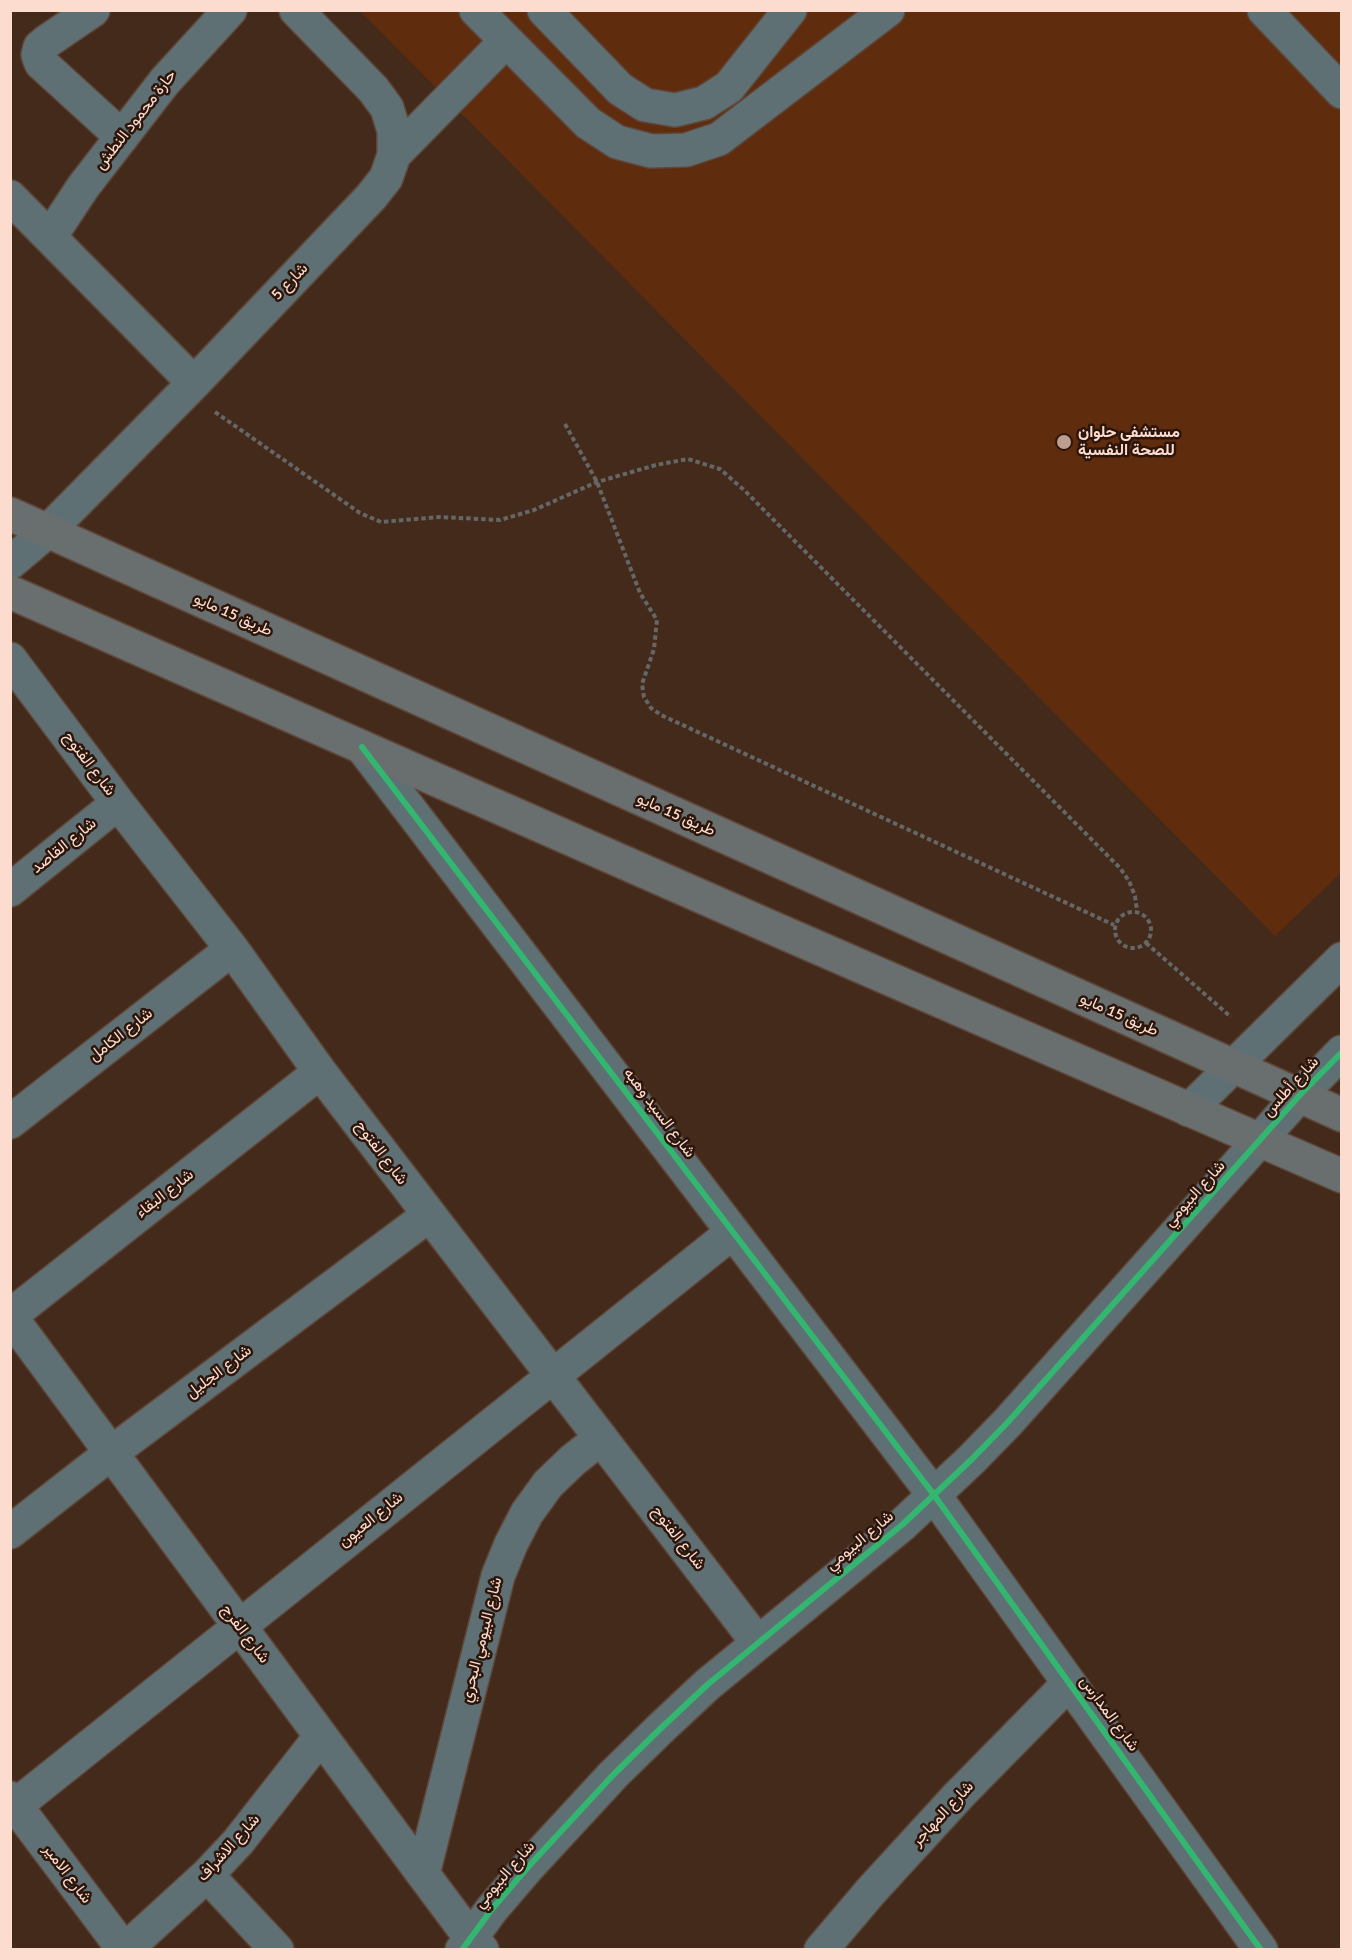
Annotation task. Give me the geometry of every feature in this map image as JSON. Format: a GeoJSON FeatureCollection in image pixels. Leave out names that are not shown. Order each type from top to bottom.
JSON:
{"type":"FeatureCollection","features":[{"type":"Feature","properties":{"kind":"main road","name":"طريق 15 مايو"},"geometry":{"type":"LineString","coordinates":[[10,514],[1341,1115]]}},
{"type":"Feature","properties":{"kind":"main road"},"geometry":{"type":"LineString","coordinates":[[10,592],[1341,1176]]}},
{"type":"Feature","properties":{"kind":"street"},"geometry":{"type":"LineString","coordinates":[[93,10],[46,42],[40,47],[38,55],[41,63],[122,137]]}},
{"type":"Feature","properties":{"kind":"street","name":"حارة محمود النطش"},"geometry":{"type":"LineString","coordinates":[[50,237],[83,187],[165,81],[230,10]]}},
{"type":"Feature","properties":{"kind":"street","name":"شارع 5"},"geometry":{"type":"LineString","coordinates":[[10,562],[48,531],[189,387],[371,197],[386,178],[394,155],[394,131],[387,108],[373,89],[296,10]]}},
{"type":"Feature","properties":{"kind":"street"},"geometry":{"type":"LineString","coordinates":[[476,10],[588,123],[617,142],[651,152],[686,150],[719,139],[888,10]]}},
{"type":"Feature","properties":{"kind":"street"},"geometry":{"type":"LineString","coordinates":[[544,10],[620,89],[645,105],[675,110],[704,103],[729,87],[790,10]]}},
{"type":"Feature","properties":{"kind":"street"},"geometry":{"type":"LineString","coordinates":[[1264,10],[1341,92]]}},
{"type":"Feature","properties":{"kind":"street"},"geometry":{"type":"LineString","coordinates":[[394,155],[506,41]]}},
{"type":"Feature","properties":{"kind":"street"},"geometry":{"type":"LineString","coordinates":[[10,197],[189,387]]}},
{"type":"Feature","properties":{"kind":"street","name":"شارع الفتوح"},"geometry":{"type":"LineString","coordinates":[[10,659],[232,949],[320,1072],[758,1642]]}},
{"type":"Feature","properties":{"kind":"street","name":"شارع السيد وهبه"},"geometry":{"type":"LineString","coordinates":[[362,747],[934,1495]]}},
{"type":"Feature","properties":{"kind":"street","name":"شارع القاصد"},"geometry":{"type":"LineString","coordinates":[[10,890],[118,803]]}},
{"type":"Feature","properties":{"kind":"street","name":"شارع الكامل"},"geometry":{"type":"LineString","coordinates":[[10,1122],[232,949]]}},
{"type":"Feature","properties":{"kind":"street"},"geometry":{"type":"LineString","coordinates":[[1189,1110],[1341,960]]}},
{"type":"Feature","properties":{"kind":"street","name":"شارع أطلس"},"geometry":{"type":"LineString","coordinates":[[1262,1140],[1299,1096],[1341,1052]]}},
{"type":"Feature","properties":{"kind":"street","name":"شارع البقاء"},"geometry":{"type":"LineString","coordinates":[[10,1316],[320,1072]]}},
{"type":"Feature","properties":{"kind":"street","name":"شارع البيومي"},"geometry":{"type":"LineString","coordinates":[[472,1945],[528,1867],[613,1775],[706,1685],[903,1524],[934,1495],[1008,1422],[1262,1140]]}},
{"type":"Feature","properties":{"kind":"street","name":"شارع الجليل"},"geometry":{"type":"LineString","coordinates":[[10,1532],[111,1453],[429,1215]]}},
{"type":"Feature","properties":{"kind":"street","name":"شارع العيون"},"geometry":{"type":"LineString","coordinates":[[12,1805],[733,1232]]}},
{"type":"Feature","properties":{"kind":"street","name":"شارع الفرج"},"geometry":{"type":"LineString","coordinates":[[10,1316],[423,1874],[472,1945]]}},
{"type":"Feature","properties":{"kind":"street","name":"شارع البيومي البحري"},"geometry":{"type":"LineString","coordinates":[[423,1874],[498,1576],[511,1544],[527,1513],[548,1484],[601,1438]]}},
{"type":"Feature","properties":{"kind":"street","name":"شارع المدارس"},"geometry":{"type":"LineString","coordinates":[[934,1495],[1261,1950]]}},
{"type":"Feature","properties":{"kind":"street","name":"شارع المهاجر"},"geometry":{"type":"LineString","coordinates":[[821,1950],[871,1891],[951,1804],[1069,1683]]}},
{"type":"Feature","properties":{"kind":"street","name":"شارع الاشراف"},"geometry":{"type":"LineString","coordinates":[[124,1950],[207,1875],[238,1842],[321,1736]]}},
{"type":"Feature","properties":{"kind":"street","name":"شارع الامير"},"geometry":{"type":"LineString","coordinates":[[12,1805],[124,1950]]}},
{"type":"Feature","properties":{"kind":"street"},"geometry":{"type":"LineString","coordinates":[[207,1875],[278,1950]]}},
{"type":"Feature","properties":{"kind":"path"},"geometry":{"type":"LineString","coordinates":[[189,387],[360,513],[381,522],[440,517],[500,520],[534,510],[597,483],[656,465],[688,459],[720,469],[1120,868],[1132,888],[1137,911]]}},
{"type":"Feature","properties":{"kind":"path"},"geometry":{"type":"LineString","coordinates":[[565,424],[597,483],[640,593],[657,620],[654,649],[642,684],[644,697],[651,708],[672,720],[1114,925]]}},
{"type":"Feature","properties":{"kind":"path"},"geometry":{"type":"LineString","coordinates":[[1137,911],[1146,916],[1151,924],[1151,934],[1146,943],[1138,948],[1128,948],[1120,944],[1114,935],[1114,925],[1123,914],[1137,911]]}},
{"type":"Feature","properties":{"kind":"path"},"geometry":{"type":"LineString","coordinates":[[1146,943],[1258,1041]]}},
{"type":"Feature","properties":{"kind":"shaded area","name":"مستشفي حلوان للصحة النفسية"},"geometry":{"type":"Polygon","coordinates":[[[360,11],[1341,11],[1341,873],[1275,936],[360,11]]]}},
{"type":"Feature","properties":{"kind":"cycle path"},"geometry":{"type":"LineString","coordinates":[[362,747],[934,1495],[1261,1950]]}},
{"type":"Feature","properties":{"kind":"cycle path"},"geometry":{"type":"LineString","coordinates":[[462,1950],[492,1909],[528,1867],[613,1775],[660,1729],[707,1685],[903,1524],[972,1459],[1008,1422],[1299,1096],[1342,1052]]}},
{"type":"Feature","properties":{"kind":"place","name":"مستشفي حلوان للصحة النفسية"},"geometry":{"type":"Point","coordinates":[1064,442]}}]}
